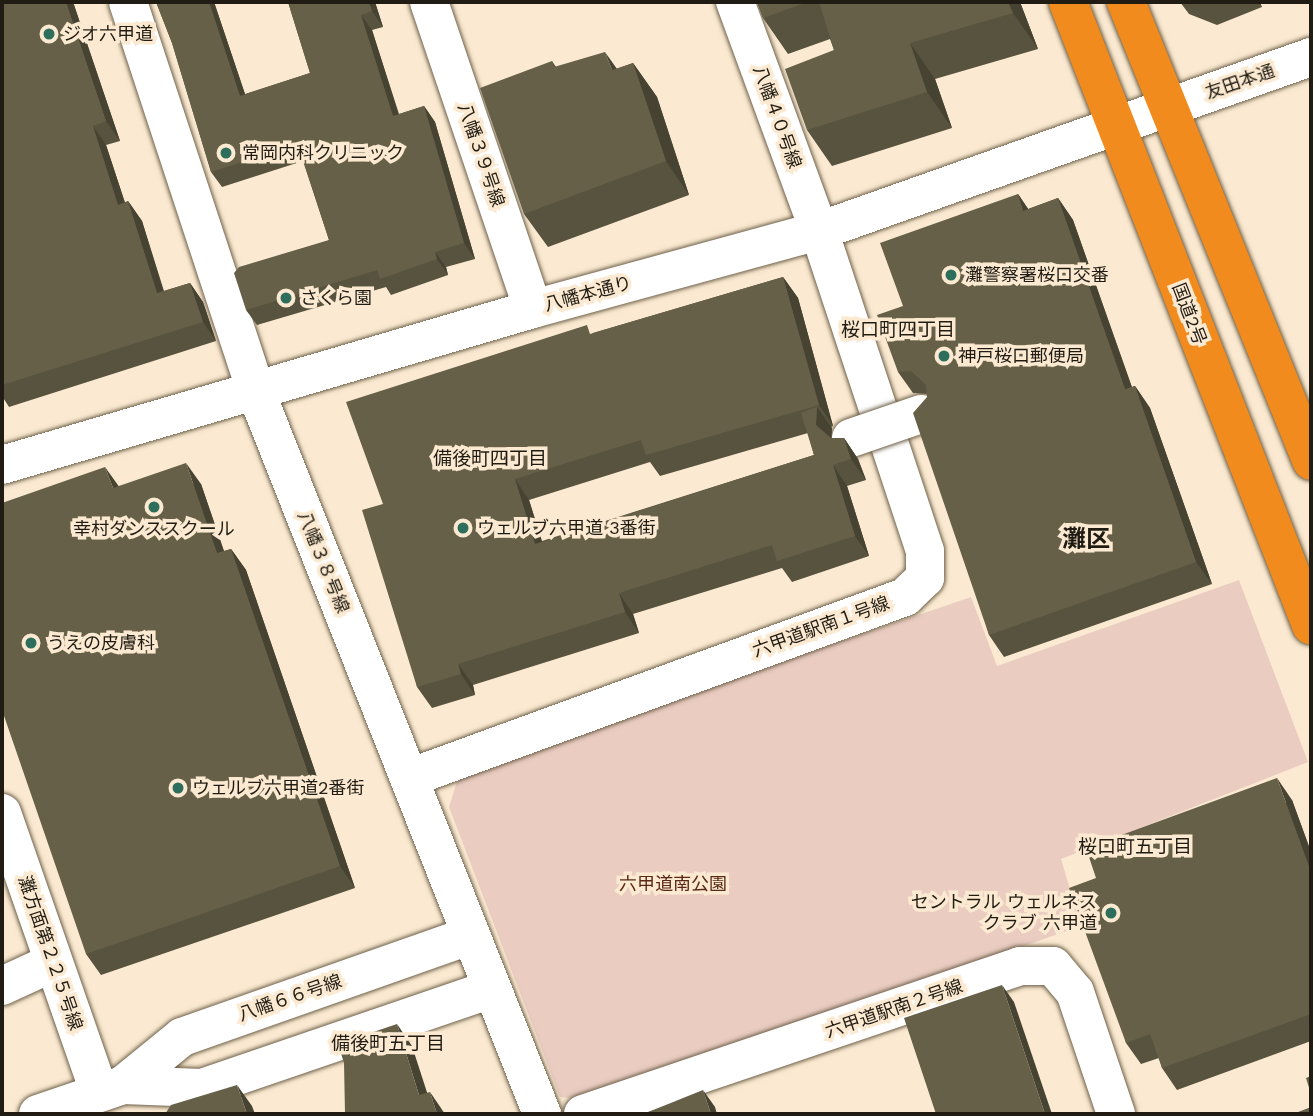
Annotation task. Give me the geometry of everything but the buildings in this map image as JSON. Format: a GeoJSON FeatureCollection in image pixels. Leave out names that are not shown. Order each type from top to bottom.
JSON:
{"type":"FeatureCollection","features":[{"type":"Feature","properties":{"kind":"highway","name":"国道2号"},"geometry":{"type":"LineString","coordinates":[[1068,2],[1311,625]]}},
{"type":"Feature","properties":{"kind":"highway"},"geometry":{"type":"LineString","coordinates":[[1126,2],[1311,461]]}},
{"type":"Feature","properties":{"kind":"street","name":"八幡３８号線"},"geometry":{"type":"LineString","coordinates":[[128,2],[256,392],[542,1114]]}},
{"type":"Feature","properties":{"kind":"street","name":"八幡３９号線"},"geometry":{"type":"LineString","coordinates":[[429,2],[533,309]]}},
{"type":"Feature","properties":{"kind":"street","name":"八幡４０号線"},"geometry":{"type":"LineString","coordinates":[[735,2],[819,231]]}},
{"type":"Feature","properties":{"kind":"street","name":"友田本通"},"geometry":{"type":"LineString","coordinates":[[1168,107],[1311,57]]}},
{"type":"Feature","properties":{"kind":"street","name":"八幡本通り"},"geometry":{"type":"LineString","coordinates":[[2,465],[533,309],[819,231],[1116,128],[1168,107]]}},
{"type":"Feature","properties":{"kind":"street","name":"六甲道駅南１号線"},"geometry":{"type":"LineString","coordinates":[[409,778],[905,597],[925,578],[925,551],[819,231]]}},
{"type":"Feature","properties":{"kind":"street"},"geometry":{"type":"LineString","coordinates":[[851,438],[921,414]]}},
{"type":"Feature","properties":{"kind":"street","name":"灘方面第２２５号線"},"geometry":{"type":"LineString","coordinates":[[2,813],[52,963],[111,1088]]}},
{"type":"Feature","properties":{"kind":"street","name":"八幡６６号線"},"geometry":{"type":"LineString","coordinates":[[38,1114],[111,1088],[182,1037],[471,935]]}},
{"type":"Feature","properties":{"kind":"street"},"geometry":{"type":"LineString","coordinates":[[5,981],[52,963]]}},
{"type":"Feature","properties":{"kind":"street","name":"六甲道駅南２号線"},"geometry":{"type":"LineString","coordinates":[[583,1114],[1020,966],[1053,966],[1075,992],[1116,1114]]}},
{"type":"Feature","properties":{"kind":"street","name":"八幡６６号線"},"geometry":{"type":"LineString","coordinates":[[111,1088],[202,1088],[491,989]]}},
{"type":"Feature","properties":{"kind":"green space","name":"六甲道南公園"},"geometry":{"type":"Polygon","coordinates":[[[1239,580],[1308,762],[1061,859],[1081,926],[585,1100],[560,1097],[449,807],[460,772],[971,597],[997,666],[1239,580]]]}},
{"type":"Feature","properties":{"kind":"place","name":"ジオ六甲道"},"geometry":{"type":"Point","coordinates":[49,34]}},
{"type":"Feature","properties":{"kind":"place","name":"常岡内科クリニック"},"geometry":{"type":"Point","coordinates":[226,153]}},
{"type":"Feature","properties":{"kind":"place","name":"灘警察署桜口交番"},"geometry":{"type":"Point","coordinates":[951,275]}},
{"type":"Feature","properties":{"kind":"place","name":"さくら園"},"geometry":{"type":"Point","coordinates":[286,298]}},
{"type":"Feature","properties":{"kind":"place","name":"神戸桜口郵便局"},"geometry":{"type":"Point","coordinates":[944,356]}},
{"type":"Feature","properties":{"kind":"place","name":"幸村ダンススクール"},"geometry":{"type":"Point","coordinates":[154,507]}},
{"type":"Feature","properties":{"kind":"place","name":"ウェルブ六甲道 3番街"},"geometry":{"type":"Point","coordinates":[463,528]}},
{"type":"Feature","properties":{"kind":"place","name":"うえの皮膚科"},"geometry":{"type":"Point","coordinates":[31,643]}},
{"type":"Feature","properties":{"kind":"place","name":"ウェルブ六甲道2番街"},"geometry":{"type":"Point","coordinates":[178,788]}},
{"type":"Feature","properties":{"kind":"place","name":"セントラル ウェルネス クラブ 六甲道"},"geometry":{"type":"Point","coordinates":[1111,913]}},
{"type":"Feature","properties":{"kind":"district","name":"桜口町四丁目"},"geometry":{"type":"Point","coordinates":[898,330]}},
{"type":"Feature","properties":{"kind":"district","name":"備後町四丁目"},"geometry":{"type":"Point","coordinates":[490,459]}},
{"type":"Feature","properties":{"kind":"district","name":"灘区"},"geometry":{"type":"Point","coordinates":[1086,540]}},
{"type":"Feature","properties":{"kind":"district","name":"桜口町五丁目"},"geometry":{"type":"Point","coordinates":[1135,847]}},
{"type":"Feature","properties":{"kind":"district","name":"備後町五丁目"},"geometry":{"type":"Point","coordinates":[388,1044]}}]}
